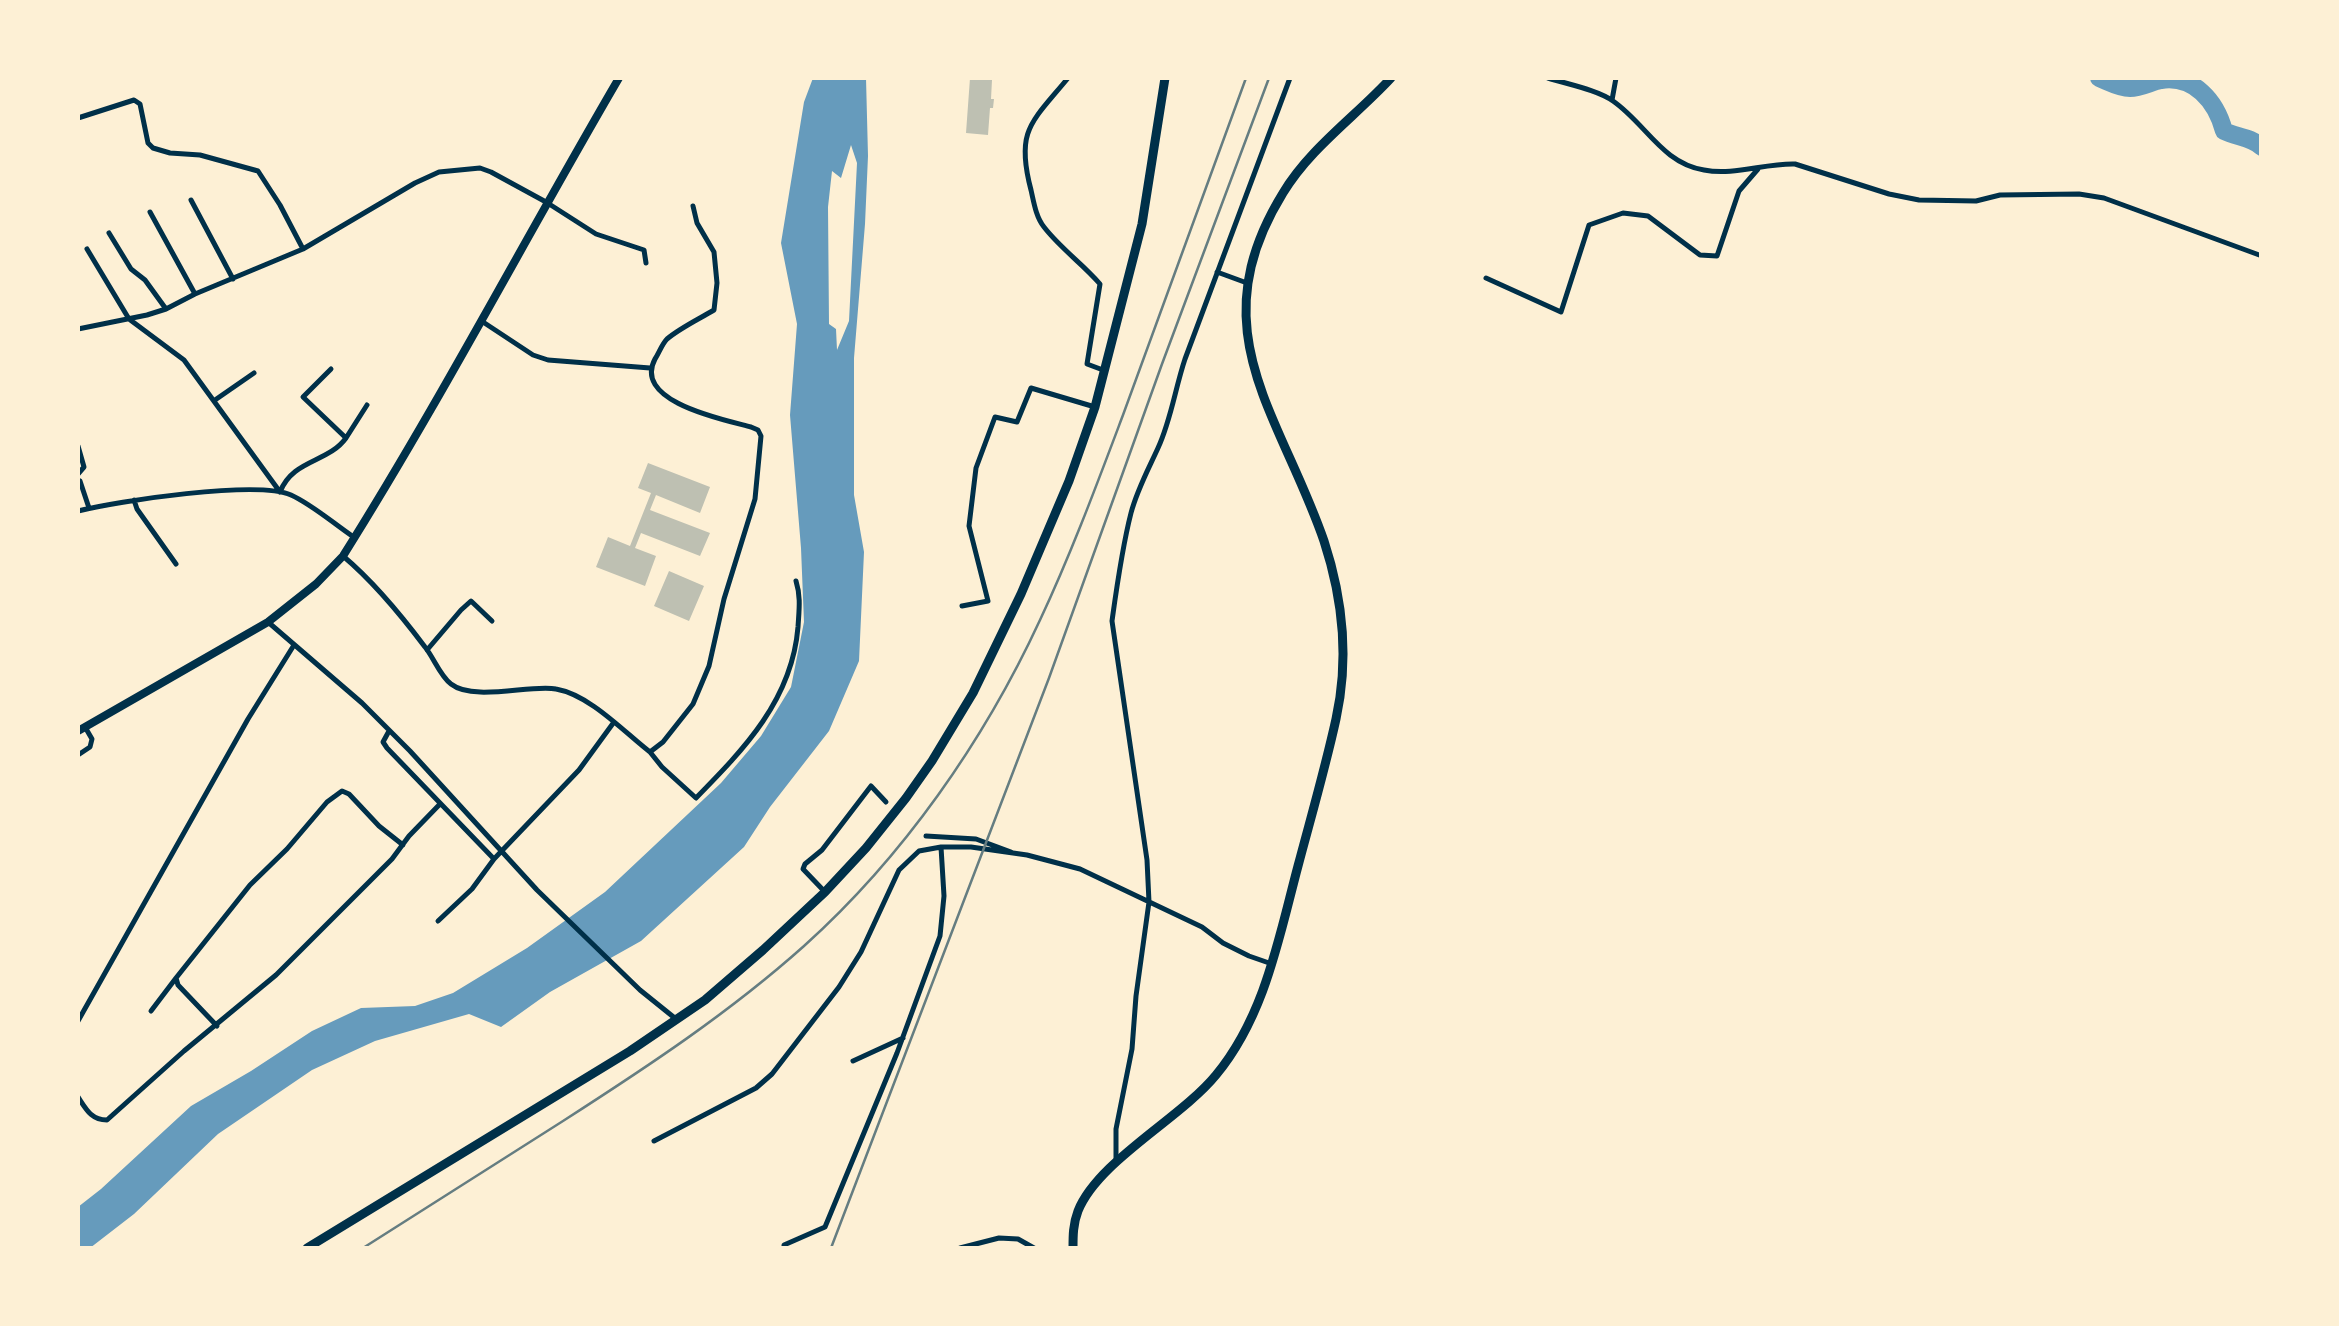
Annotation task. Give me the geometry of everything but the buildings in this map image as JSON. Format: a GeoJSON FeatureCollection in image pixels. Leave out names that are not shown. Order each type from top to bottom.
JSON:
{"type":"FeatureCollection","features":[{"type":"Feature","properties":{"kind":"main road"},"geometry":{"type":"LineString","coordinates":[[81,729],[268,622],[316,584],[343,556],[483,322],[546,202],[619,78]]}},
{"type":"Feature","properties":{"kind":"main road"},"geometry":{"type":"LineString","coordinates":[[307,1248],[630,1051],[704,1000],[826,892],[906,798],[973,693],[1069,481],[1095,407],[1142,224],[1165,78]]}},
{"type":"Feature","properties":{"kind":"main road"},"geometry":{"type":"LineString","coordinates":[[1073,1248],[1074,1222],[1088,1192],[1215,1076],[1250,1022],[1272,964],[1318,796],[1342,691],[1344,662],[1338,602],[1323,538],[1268,410],[1249,352],[1248,284],[1266,222],[1284,190],[1307,160],[1391,78]]}},
{"type":"Feature","properties":{"kind":"street"},"geometry":{"type":"LineString","coordinates":[[1068,78],[1032,121],[1023,146],[1041,224],[1100,284],[1087,364],[1104,370]]}},
{"type":"Feature","properties":{"kind":"street"},"geometry":{"type":"LineString","coordinates":[[1117,1162],[1114,1140],[1132,1049],[1149,902],[1147,860],[1112,620],[1131,512],[1174,404],[1185,359],[1290,78]]}},
{"type":"Feature","properties":{"kind":"street"},"geometry":{"type":"LineString","coordinates":[[1548,78],[1612,100],[1665,152],[1679,162],[1709,171],[1796,164],[1919,200],[1976,201],[2000,195],[2080,194],[2104,198],[2262,256]]}},
{"type":"Feature","properties":{"kind":"street"},"geometry":{"type":"LineString","coordinates":[[1612,100],[1616,78]]}},
{"type":"Feature","properties":{"kind":"street"},"geometry":{"type":"LineString","coordinates":[[78,118],[134,100],[140,104],[148,143],[154,148],[258,170],[303,249]]}},
{"type":"Feature","properties":{"kind":"street"},"geometry":{"type":"LineString","coordinates":[[1486,278],[1561,312],[1590,225],[1623,213],[1648,216],[1700,255],[1718,256],[1739,191],[1760,167]]}},
{"type":"Feature","properties":{"kind":"street"},"geometry":{"type":"LineString","coordinates":[[78,329],[166,310],[303,249],[438,172],[480,168],[546,202],[596,234],[644,250],[646,264]]}},
{"type":"Feature","properties":{"kind":"street"},"geometry":{"type":"LineString","coordinates":[[191,200],[233,278]]}},
{"type":"Feature","properties":{"kind":"street"},"geometry":{"type":"LineString","coordinates":[[650,752],[663,742],[693,704],[705,678],[755,499],[761,436],[751,427],[677,404],[652,378],[650,368],[665,340],[714,310],[714,252],[696,223],[693,206]]}},
{"type":"Feature","properties":{"kind":"street"},"geometry":{"type":"LineString","coordinates":[[150,212],[195,294]]}},
{"type":"Feature","properties":{"kind":"street"},"geometry":{"type":"LineString","coordinates":[[109,233],[131,269],[145,280],[166,310]]}},
{"type":"Feature","properties":{"kind":"street"},"geometry":{"type":"LineString","coordinates":[[87,249],[129,319],[184,360],[280,492]]}},
{"type":"Feature","properties":{"kind":"street"},"geometry":{"type":"LineString","coordinates":[[1217,272],[1248,284]]}},
{"type":"Feature","properties":{"kind":"street"},"geometry":{"type":"LineString","coordinates":[[483,322],[533,356],[650,368]]}},
{"type":"Feature","properties":{"kind":"street"},"geometry":{"type":"LineString","coordinates":[[331,369],[303,396],[346,438]]}},
{"type":"Feature","properties":{"kind":"street"},"geometry":{"type":"LineString","coordinates":[[215,400],[254,373]]}},
{"type":"Feature","properties":{"kind":"street"},"geometry":{"type":"LineString","coordinates":[[962,606],[988,600],[969,526],[976,468],[995,417],[1016,422],[1032,388],[1095,407]]}},
{"type":"Feature","properties":{"kind":"street"},"geometry":{"type":"LineString","coordinates":[[280,492],[283,484],[306,463],[338,448],[367,405]]}},
{"type":"Feature","properties":{"kind":"street"},"geometry":{"type":"LineString","coordinates":[[78,446],[84,462],[78,477],[89,508]]}},
{"type":"Feature","properties":{"kind":"street"},"geometry":{"type":"LineString","coordinates":[[78,512],[134,500],[262,490],[290,495],[354,538]]}},
{"type":"Feature","properties":{"kind":"street"},"geometry":{"type":"LineString","coordinates":[[134,500],[176,564]]}},
{"type":"Feature","properties":{"kind":"street"},"geometry":{"type":"LineString","coordinates":[[343,556],[388,600],[428,650],[448,683],[506,692],[554,688],[570,693],[650,752],[696,798],[735,758],[772,709],[787,680],[797,639],[800,595],[796,581]]}},
{"type":"Feature","properties":{"kind":"street"},"geometry":{"type":"LineString","coordinates":[[428,650],[471,602],[492,621]]}},
{"type":"Feature","properties":{"kind":"street"},"geometry":{"type":"LineString","coordinates":[[268,622],[362,703],[537,890],[640,990],[676,1019]]}},
{"type":"Feature","properties":{"kind":"street"},"geometry":{"type":"LineString","coordinates":[[78,1021],[248,719],[294,646]]}},
{"type":"Feature","properties":{"kind":"street"},"geometry":{"type":"LineString","coordinates":[[438,921],[578,770],[614,722]]}},
{"type":"Feature","properties":{"kind":"street"},"geometry":{"type":"LineString","coordinates":[[78,755],[90,747],[92,739],[81,729]]}},
{"type":"Feature","properties":{"kind":"street"},"geometry":{"type":"LineString","coordinates":[[389,730],[383,742],[387,748],[494,859]]}},
{"type":"Feature","properties":{"kind":"street"},"geometry":{"type":"LineString","coordinates":[[826,892],[803,869],[805,864],[822,850],[870,786],[886,802]]}},
{"type":"Feature","properties":{"kind":"street"},"geometry":{"type":"LineString","coordinates":[[151,1012],[250,885],[327,802],[342,791],[403,845]]}},
{"type":"Feature","properties":{"kind":"street"},"geometry":{"type":"LineString","coordinates":[[78,1097],[92,1116],[106,1120],[276,975],[392,859],[440,804]]}},
{"type":"Feature","properties":{"kind":"street"},"geometry":{"type":"LineString","coordinates":[[926,836],[976,838],[1014,853]]}},
{"type":"Feature","properties":{"kind":"street"},"geometry":{"type":"LineString","coordinates":[[784,1248],[825,1227],[902,1038],[940,936],[944,896],[941,847]]}},
{"type":"Feature","properties":{"kind":"street"},"geometry":{"type":"LineString","coordinates":[[654,1141],[756,1088],[772,1074],[829,1002],[861,952],[899,870],[919,851],[971,847],[1080,869],[1272,964]]}},
{"type":"Feature","properties":{"kind":"street"},"geometry":{"type":"LineString","coordinates":[[176,978],[216,1026]]}},
{"type":"Feature","properties":{"kind":"street"},"geometry":{"type":"LineString","coordinates":[[853,1062],[902,1038]]}},
{"type":"Feature","properties":{"kind":"street"},"geometry":{"type":"LineString","coordinates":[[960,1248],[999,1238],[1018,1239],[1034,1248]]}},
{"type":"Feature","properties":{"kind":"water"},"geometry":{"type":"Polygon","coordinates":[[[813,78],[866,78],[868,156],[854,358],[854,495],[864,552],[859,661],[829,731],[744,847],[641,941],[550,992],[501,1027],[469,1014],[375,1041],[312,1070],[218,1134],[134,1214],[90,1248],[78,1248],[78,1207],[191,1106],[312,1031],[361,1008],[415,1006],[453,993],[527,948],[605,892],[721,783],[761,736],[791,687],[804,622],[790,415],[797,324],[781,243],[804,102],[813,78]],[[851,145],[841,178],[832,171],[828,207],[829,324],[836,329],[837,350],[849,321],[857,163],[851,145]]]}},
{"type":"Feature","properties":{"kind":"waterway"},"geometry":{"type":"LineString","coordinates":[[2099,78],[2130,88],[2161,80],[2184,82],[2209,100],[2224,131],[2262,147]]}},
{"type":"Feature","properties":{"kind":"railway"},"geometry":{"type":"LineString","coordinates":[[363,1248],[626,1080],[747,994],[804,946],[875,875],[938,795],[1018,665],[1062,570],[1246,78]]}},
{"type":"Feature","properties":{"kind":"railway"},"geometry":{"type":"LineString","coordinates":[[831,1248],[1049,678],[1269,78]]}}]}
